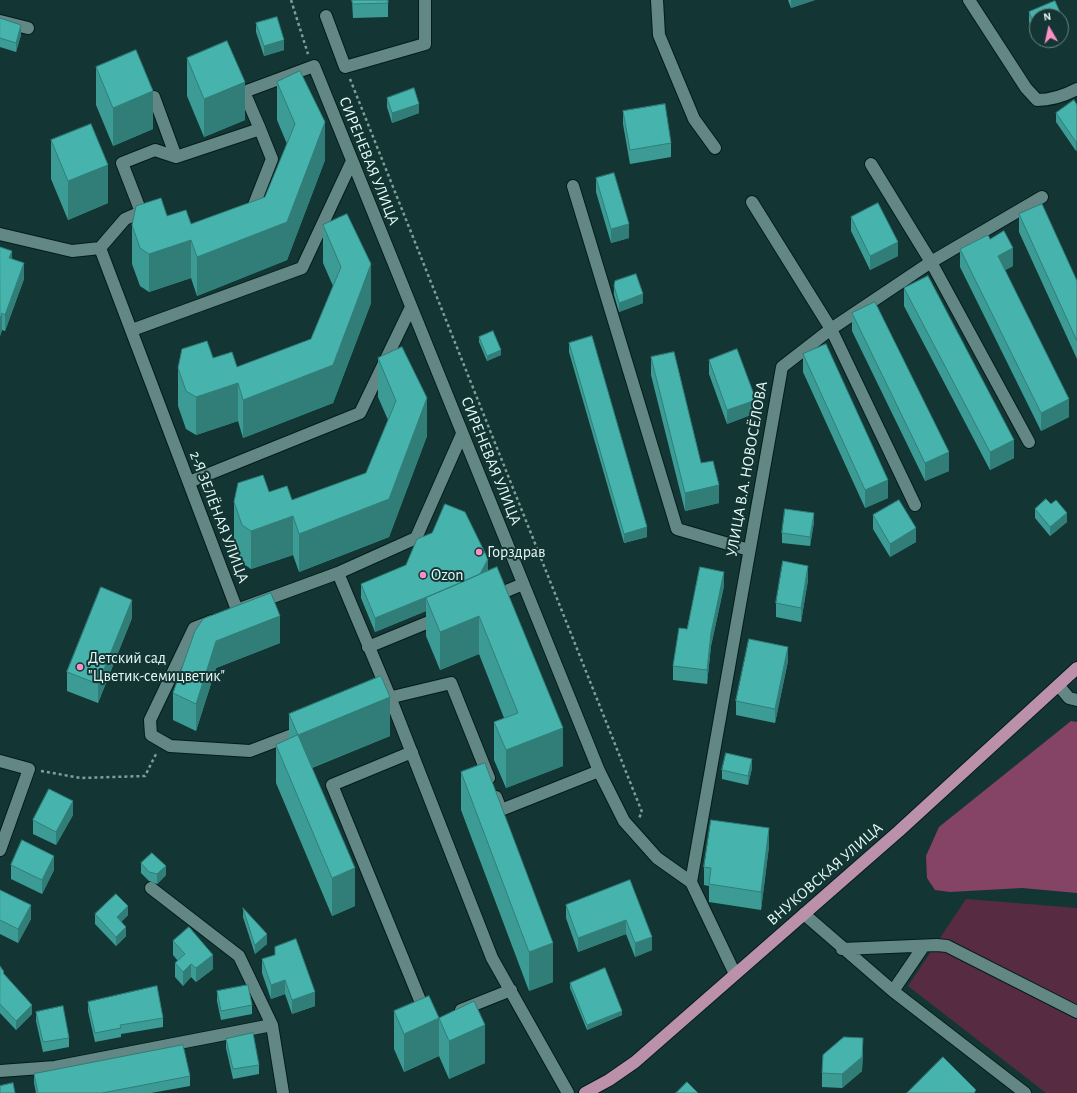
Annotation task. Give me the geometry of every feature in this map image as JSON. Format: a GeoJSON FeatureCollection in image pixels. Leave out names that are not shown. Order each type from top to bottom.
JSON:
{"type":"FeatureCollection","features":[{"type":"Feature","properties":{"kind":"main road","name":"ВНУКОВСКАЯ УЛИЦА"},"geometry":{"type":"LineString","coordinates":[[585,1093],[609,1080],[635,1062],[804,914],[1059,686],[1077,668]]}},
{"type":"Feature","properties":{"kind":"street"},"geometry":{"type":"LineString","coordinates":[[326,16],[345,67],[425,44],[425,0]]}},
{"type":"Feature","properties":{"kind":"street"},"geometry":{"type":"LineString","coordinates":[[657,0],[659,35],[694,119],[715,148]]}},
{"type":"Feature","properties":{"kind":"street"},"geometry":{"type":"LineString","coordinates":[[969,0],[1026,88],[1037,100],[1047,100],[1064,96],[1077,89]]}},
{"type":"Feature","properties":{"kind":"street"},"geometry":{"type":"LineString","coordinates":[[0,21],[28,28]]}},
{"type":"Feature","properties":{"kind":"street"},"geometry":{"type":"LineString","coordinates":[[240,223],[248,221],[272,159],[244,92],[313,66]]}},
{"type":"Feature","properties":{"kind":"street","name":"СИРЕНЕВАЯ УЛИЦА"},"geometry":{"type":"LineString","coordinates":[[313,66],[599,772],[624,821],[632,831],[657,858],[691,882],[735,974]]}},
{"type":"Feature","properties":{"kind":"street"},"geometry":{"type":"LineString","coordinates":[[154,98],[176,157]]}},
{"type":"Feature","properties":{"kind":"street"},"geometry":{"type":"LineString","coordinates":[[0,234],[72,250],[100,248],[125,219],[143,217],[122,162],[155,150],[176,157],[260,129]]}},
{"type":"Feature","properties":{"kind":"street"},"geometry":{"type":"LineString","coordinates":[[132,330],[302,268],[352,161]]}},
{"type":"Feature","properties":{"kind":"street"},"geometry":{"type":"LineString","coordinates":[[871,164],[931,262],[1029,442]]}},
{"type":"Feature","properties":{"kind":"street"},"geometry":{"type":"LineString","coordinates":[[572,186],[676,529],[749,550]]}},
{"type":"Feature","properties":{"kind":"street","name":"УЛИЦА В.А. НОВОСЁЛОВА"},"geometry":{"type":"LineString","coordinates":[[691,882],[782,367],[831,329],[931,262],[1042,197]]}},
{"type":"Feature","properties":{"kind":"street"},"geometry":{"type":"LineString","coordinates":[[752,202],[831,329],[915,505]]}},
{"type":"Feature","properties":{"kind":"street","name":"2-Я ЗЕЛЁНАЯ УЛИЦА"},"geometry":{"type":"LineString","coordinates":[[100,248],[237,610]]}},
{"type":"Feature","properties":{"kind":"street"},"geometry":{"type":"LineString","coordinates":[[189,482],[360,413],[411,307]]}},
{"type":"Feature","properties":{"kind":"street"},"geometry":{"type":"LineString","coordinates":[[316,725],[250,751],[170,746],[151,735],[150,720],[194,628],[237,610],[338,573],[416,538],[462,434]]}},
{"type":"Feature","properties":{"kind":"street"},"geometry":{"type":"LineString","coordinates":[[338,573],[390,697],[492,958],[568,1093]]}},
{"type":"Feature","properties":{"kind":"street"},"geometry":{"type":"LineString","coordinates":[[479,602],[523,584]]}},
{"type":"Feature","properties":{"kind":"street"},"geometry":{"type":"LineString","coordinates":[[368,647],[450,614]]}},
{"type":"Feature","properties":{"kind":"street"},"geometry":{"type":"LineString","coordinates":[[375,703],[390,697],[451,683],[501,810],[599,772]]}},
{"type":"Feature","properties":{"kind":"street"},"geometry":{"type":"LineString","coordinates":[[1059,686],[1069,698],[1077,700]]}},
{"type":"Feature","properties":{"kind":"street"},"geometry":{"type":"LineString","coordinates":[[412,752],[332,785],[429,1022],[436,1020]]}},
{"type":"Feature","properties":{"kind":"street"},"geometry":{"type":"LineString","coordinates":[[0,761],[29,769],[0,850]]}},
{"type":"Feature","properties":{"kind":"street"},"geometry":{"type":"LineString","coordinates":[[151,888],[239,956],[272,1025],[283,1093]]}},
{"type":"Feature","properties":{"kind":"street"},"geometry":{"type":"LineString","coordinates":[[804,914],[842,949],[893,991],[1025,1093]]}},
{"type":"Feature","properties":{"kind":"street"},"geometry":{"type":"LineString","coordinates":[[842,949],[937,945],[947,946],[1077,1012]]}},
{"type":"Feature","properties":{"kind":"street"},"geometry":{"type":"LineString","coordinates":[[893,991],[922,946]]}},
{"type":"Feature","properties":{"kind":"street"},"geometry":{"type":"LineString","coordinates":[[449,1014],[511,990]]}},
{"type":"Feature","properties":{"kind":"street"},"geometry":{"type":"LineString","coordinates":[[0,1071],[54,1067],[272,1025]]}},
{"type":"Feature","properties":{"kind":"path"},"geometry":{"type":"LineString","coordinates":[[290,0],[313,66]]}},
{"type":"Feature","properties":{"kind":"path"},"geometry":{"type":"LineString","coordinates":[[345,67],[642,812],[632,831]]}},
{"type":"Feature","properties":{"kind":"path"},"geometry":{"type":"LineString","coordinates":[[29,769],[81,778],[145,776],[162,742]]}},
{"type":"Feature","properties":{"kind":"shaded area"},"geometry":{"type":"Polygon","coordinates":[[[1071,721],[1077,722],[1077,893],[1022,888],[950,892],[935,890],[927,878],[926,856],[939,827],[1071,721]]]}},
{"type":"Feature","properties":{"kind":"shaded area"},"geometry":{"type":"Polygon","coordinates":[[[966,899],[1077,908],[1077,1093],[1046,1093],[908,986],[966,899]]]}},
{"type":"Feature","properties":{"kind":"building"},"geometry":{"type":"Polygon","coordinates":[[[352,0],[388,0],[388,3],[353,4],[352,0]]]}},
{"type":"Feature","properties":{"kind":"building"},"geometry":{"type":"Polygon","coordinates":[[[1055,1],[1058,8],[1038,8],[1055,1]]]}},
{"type":"Feature","properties":{"kind":"building"},"geometry":{"type":"Polygon","coordinates":[[[277,17],[284,40],[264,46],[256,23],[277,17]]]}},
{"type":"Feature","properties":{"kind":"building"},"geometry":{"type":"Polygon","coordinates":[[[0,18],[21,25],[16,43],[0,38],[0,18]]]}},
{"type":"Feature","properties":{"kind":"building"},"geometry":{"type":"Polygon","coordinates":[[[227,41],[245,82],[204,99],[187,58],[227,41]]]}},
{"type":"Feature","properties":{"kind":"building"},"geometry":{"type":"Polygon","coordinates":[[[136,50],[153,91],[113,108],[96,67],[136,50]]]}},
{"type":"Feature","properties":{"kind":"building"},"geometry":{"type":"Polygon","coordinates":[[[300,71],[325,122],[287,222],[197,257],[191,240],[149,254],[140,248],[132,225],[136,206],[161,198],[167,216],[186,210],[191,224],[265,197],[295,124],[277,82],[300,71]]]}},
{"type":"Feature","properties":{"kind":"building"},"geometry":{"type":"Polygon","coordinates":[[[414,88],[419,104],[392,113],[387,98],[414,88]]]}},
{"type":"Feature","properties":{"kind":"building"},"geometry":{"type":"Polygon","coordinates":[[[1074,100],[1077,105],[1076,142],[1056,113],[1074,100]]]}},
{"type":"Feature","properties":{"kind":"building"},"geometry":{"type":"Polygon","coordinates":[[[665,104],[671,143],[630,150],[623,111],[665,104]]]}},
{"type":"Feature","properties":{"kind":"building"},"geometry":{"type":"Polygon","coordinates":[[[91,124],[108,165],[68,181],[51,140],[91,124]]]}},
{"type":"Feature","properties":{"kind":"building"},"geometry":{"type":"Polygon","coordinates":[[[614,173],[629,224],[611,229],[596,178],[614,173]]]}},
{"type":"Feature","properties":{"kind":"building"},"geometry":{"type":"Polygon","coordinates":[[[878,203],[898,242],[870,256],[851,217],[878,203]]]}},
{"type":"Feature","properties":{"kind":"building"},"geometry":{"type":"Polygon","coordinates":[[[1042,204],[1077,281],[1077,341],[1019,214],[1042,204]]]}},
{"type":"Feature","properties":{"kind":"building"},"geometry":{"type":"Polygon","coordinates":[[[347,214],[371,264],[333,365],[243,400],[238,383],[196,397],[186,391],[178,368],[182,349],[207,341],[213,358],[232,352],[237,367],[311,339],[341,267],[323,225],[347,214]]]}},
{"type":"Feature","properties":{"kind":"building"},"geometry":{"type":"Polygon","coordinates":[[[1004,231],[1013,248],[998,256],[1069,399],[1041,413],[960,249],[988,235],[990,239],[1004,231]]]}},
{"type":"Feature","properties":{"kind":"building"},"geometry":{"type":"Polygon","coordinates":[[[0,247],[12,251],[9,258],[24,263],[5,315],[2,313],[0,319],[0,247]]]}},
{"type":"Feature","properties":{"kind":"building"},"geometry":{"type":"Polygon","coordinates":[[[636,274],[643,294],[619,303],[614,286],[615,281],[636,274]]]}},
{"type":"Feature","properties":{"kind":"building"},"geometry":{"type":"Polygon","coordinates":[[[928,276],[1014,440],[990,452],[904,288],[928,276]]]}},
{"type":"Feature","properties":{"kind":"building"},"geometry":{"type":"Polygon","coordinates":[[[875,302],[949,452],[925,463],[852,313],[875,302]]]}},
{"type":"Feature","properties":{"kind":"building"},"geometry":{"type":"Polygon","coordinates":[[[493,331],[501,350],[487,356],[479,337],[493,331]]]}},
{"type":"Feature","properties":{"kind":"building"},"geometry":{"type":"Polygon","coordinates":[[[592,336],[647,527],[624,534],[569,343],[592,336]]]}},
{"type":"Feature","properties":{"kind":"building"},"geometry":{"type":"Polygon","coordinates":[[[826,344],[888,480],[865,490],[803,354],[826,344]]]}},
{"type":"Feature","properties":{"kind":"building"},"geometry":{"type":"Polygon","coordinates":[[[402,347],[427,398],[389,499],[299,534],[293,516],[251,531],[242,525],[234,502],[238,483],[263,475],[269,492],[287,486],[292,500],[366,473],[396,401],[378,358],[402,347]]]}},
{"type":"Feature","properties":{"kind":"building"},"geometry":{"type":"Polygon","coordinates":[[[737,349],[756,400],[727,410],[709,360],[737,349]]]}},
{"type":"Feature","properties":{"kind":"building"},"geometry":{"type":"Polygon","coordinates":[[[674,352],[701,463],[713,461],[719,485],[685,493],[651,357],[674,352]]]}},
{"type":"Feature","properties":{"kind":"building"},"geometry":{"type":"Polygon","coordinates":[[[1046,499],[1051,504],[1056,500],[1067,513],[1050,527],[1035,509],[1046,499]]]}},
{"type":"Feature","properties":{"kind":"building"},"geometry":{"type":"Polygon","coordinates":[[[899,500],[916,528],[890,544],[873,515],[899,500]]]}},
{"type":"Feature","properties":{"kind":"building"},"geometry":{"type":"Polygon","coordinates":[[[445,504],[465,512],[488,559],[480,574],[375,618],[361,584],[406,565],[417,539],[432,533],[445,504]]]}},
{"type":"Feature","properties":{"kind":"building"},"geometry":{"type":"Polygon","coordinates":[[[785,509],[814,513],[810,537],[782,533],[785,509]]]}},
{"type":"Feature","properties":{"kind":"building"},"geometry":{"type":"Polygon","coordinates":[[[783,561],[808,566],[801,608],[776,603],[783,561]]]}},
{"type":"Feature","properties":{"kind":"building"},"geometry":{"type":"Polygon","coordinates":[[[497,567],[563,728],[506,750],[494,722],[518,713],[479,616],[440,632],[426,598],[497,567]]]}},
{"type":"Feature","properties":{"kind":"building"},"geometry":{"type":"Polygon","coordinates":[[[700,567],[724,572],[711,633],[707,670],[673,666],[679,628],[687,629],[700,567]]]}},
{"type":"Feature","properties":{"kind":"building"},"geometry":{"type":"Polygon","coordinates":[[[101,587],[132,600],[98,684],[67,672],[101,587]]]}},
{"type":"Feature","properties":{"kind":"building"},"geometry":{"type":"Polygon","coordinates":[[[271,593],[280,616],[216,641],[196,704],[173,693],[195,631],[203,619],[271,593]]]}},
{"type":"Feature","properties":{"kind":"building"},"geometry":{"type":"Polygon","coordinates":[[[749,639],[788,647],[775,709],[736,701],[749,639]]]}},
{"type":"Feature","properties":{"kind":"building"},"geometry":{"type":"Polygon","coordinates":[[[381,676],[390,697],[298,735],[289,714],[381,676]]]}},
{"type":"Feature","properties":{"kind":"building"},"geometry":{"type":"Polygon","coordinates":[[[298,735],[355,868],[332,878],[276,745],[298,735]]]}},
{"type":"Feature","properties":{"kind":"building"},"geometry":{"type":"Polygon","coordinates":[[[726,753],[752,759],[748,776],[722,770],[726,753]]]}},
{"type":"Feature","properties":{"kind":"building"},"geometry":{"type":"Polygon","coordinates":[[[485,763],[553,943],[529,952],[461,772],[485,763]]]}},
{"type":"Feature","properties":{"kind":"building"},"geometry":{"type":"Polygon","coordinates":[[[49,789],[73,801],[56,832],[33,820],[49,789]]]}},
{"type":"Feature","properties":{"kind":"building"},"geometry":{"type":"Polygon","coordinates":[[[711,820],[769,828],[761,892],[709,884],[711,868],[704,867],[711,820]]]}},
{"type":"Feature","properties":{"kind":"building"},"geometry":{"type":"Polygon","coordinates":[[[22,840],[54,856],[42,880],[11,865],[22,840]]]}},
{"type":"Feature","properties":{"kind":"building"},"geometry":{"type":"Polygon","coordinates":[[[152,853],[166,866],[157,874],[149,872],[141,863],[152,853]]]}},
{"type":"Feature","properties":{"kind":"building"},"geometry":{"type":"Polygon","coordinates":[[[630,880],[652,937],[635,943],[626,920],[578,938],[566,905],[630,880]]]}},
{"type":"Feature","properties":{"kind":"building"},"geometry":{"type":"Polygon","coordinates":[[[0,890],[31,905],[18,929],[0,920],[0,890]]]}},
{"type":"Feature","properties":{"kind":"building"},"geometry":{"type":"Polygon","coordinates":[[[116,894],[128,906],[117,917],[126,927],[116,937],[95,914],[116,894]]]}},
{"type":"Feature","properties":{"kind":"building"},"geometry":{"type":"Polygon","coordinates":[[[243,908],[267,934],[255,945],[243,908]]]}},
{"type":"Feature","properties":{"kind":"building"},"geometry":{"type":"Polygon","coordinates":[[[189,927],[213,955],[196,968],[191,964],[183,972],[175,963],[185,954],[173,941],[189,927]]]}},
{"type":"Feature","properties":{"kind":"building"},"geometry":{"type":"Polygon","coordinates":[[[296,939],[315,992],[292,1000],[285,980],[271,985],[262,959],[275,955],[275,947],[296,939]]]}},
{"type":"Feature","properties":{"kind":"building"},"geometry":{"type":"Polygon","coordinates":[[[0,966],[4,972],[3,973],[32,1005],[16,1021],[0,1004],[0,966]]]}},
{"type":"Feature","properties":{"kind":"building"},"geometry":{"type":"Polygon","coordinates":[[[605,968],[622,1011],[587,1025],[570,983],[605,968]]]}},
{"type":"Feature","properties":{"kind":"building"},"geometry":{"type":"Polygon","coordinates":[[[248,985],[252,1005],[221,1011],[217,991],[248,985]]]}},
{"type":"Feature","properties":{"kind":"building"},"geometry":{"type":"Polygon","coordinates":[[[157,986],[163,1018],[120,1025],[121,1028],[95,1033],[88,1002],[157,986]]]}},
{"type":"Feature","properties":{"kind":"building"},"geometry":{"type":"Polygon","coordinates":[[[429,996],[439,1018],[404,1034],[394,1011],[429,996]]]}},
{"type":"Feature","properties":{"kind":"building"},"geometry":{"type":"Polygon","coordinates":[[[474,1001],[485,1025],[449,1041],[439,1018],[474,1001]]]}},
{"type":"Feature","properties":{"kind":"building"},"geometry":{"type":"Polygon","coordinates":[[[63,1006],[69,1038],[43,1042],[36,1012],[63,1006]]]}},
{"type":"Feature","properties":{"kind":"building"},"geometry":{"type":"Polygon","coordinates":[[[253,1033],[259,1065],[233,1069],[226,1039],[253,1033]]]}},
{"type":"Feature","properties":{"kind":"building"},"geometry":{"type":"Polygon","coordinates":[[[844,1037],[863,1038],[862,1057],[842,1074],[822,1073],[823,1055],[844,1037]]]}},
{"type":"Feature","properties":{"kind":"building"},"geometry":{"type":"Polygon","coordinates":[[[183,1045],[190,1076],[102,1093],[38,1093],[34,1074],[183,1045]]]}},
{"type":"Feature","properties":{"kind":"building"},"geometry":{"type":"Polygon","coordinates":[[[943,1057],[976,1090],[974,1093],[907,1093],[943,1057]]]}},
{"type":"Feature","properties":{"kind":"building"},"geometry":{"type":"Polygon","coordinates":[[[687,1082],[698,1093],[676,1093],[687,1082]]]}},
{"type":"Feature","properties":{"kind":"building"},"geometry":{"type":"Polygon","coordinates":[[[13,1083],[15,1093],[0,1093],[0,1086],[13,1083]]]}},
{"type":"Feature","properties":{"kind":"place","name":"Горздрав"},"geometry":{"type":"Point","coordinates":[479,552]}},
{"type":"Feature","properties":{"kind":"place","name":"Ozon"},"geometry":{"type":"Point","coordinates":[423,575]}},
{"type":"Feature","properties":{"kind":"place","name":"Детский сад \"Цветик-семицветик\""},"geometry":{"type":"Point","coordinates":[80,667]}}]}
